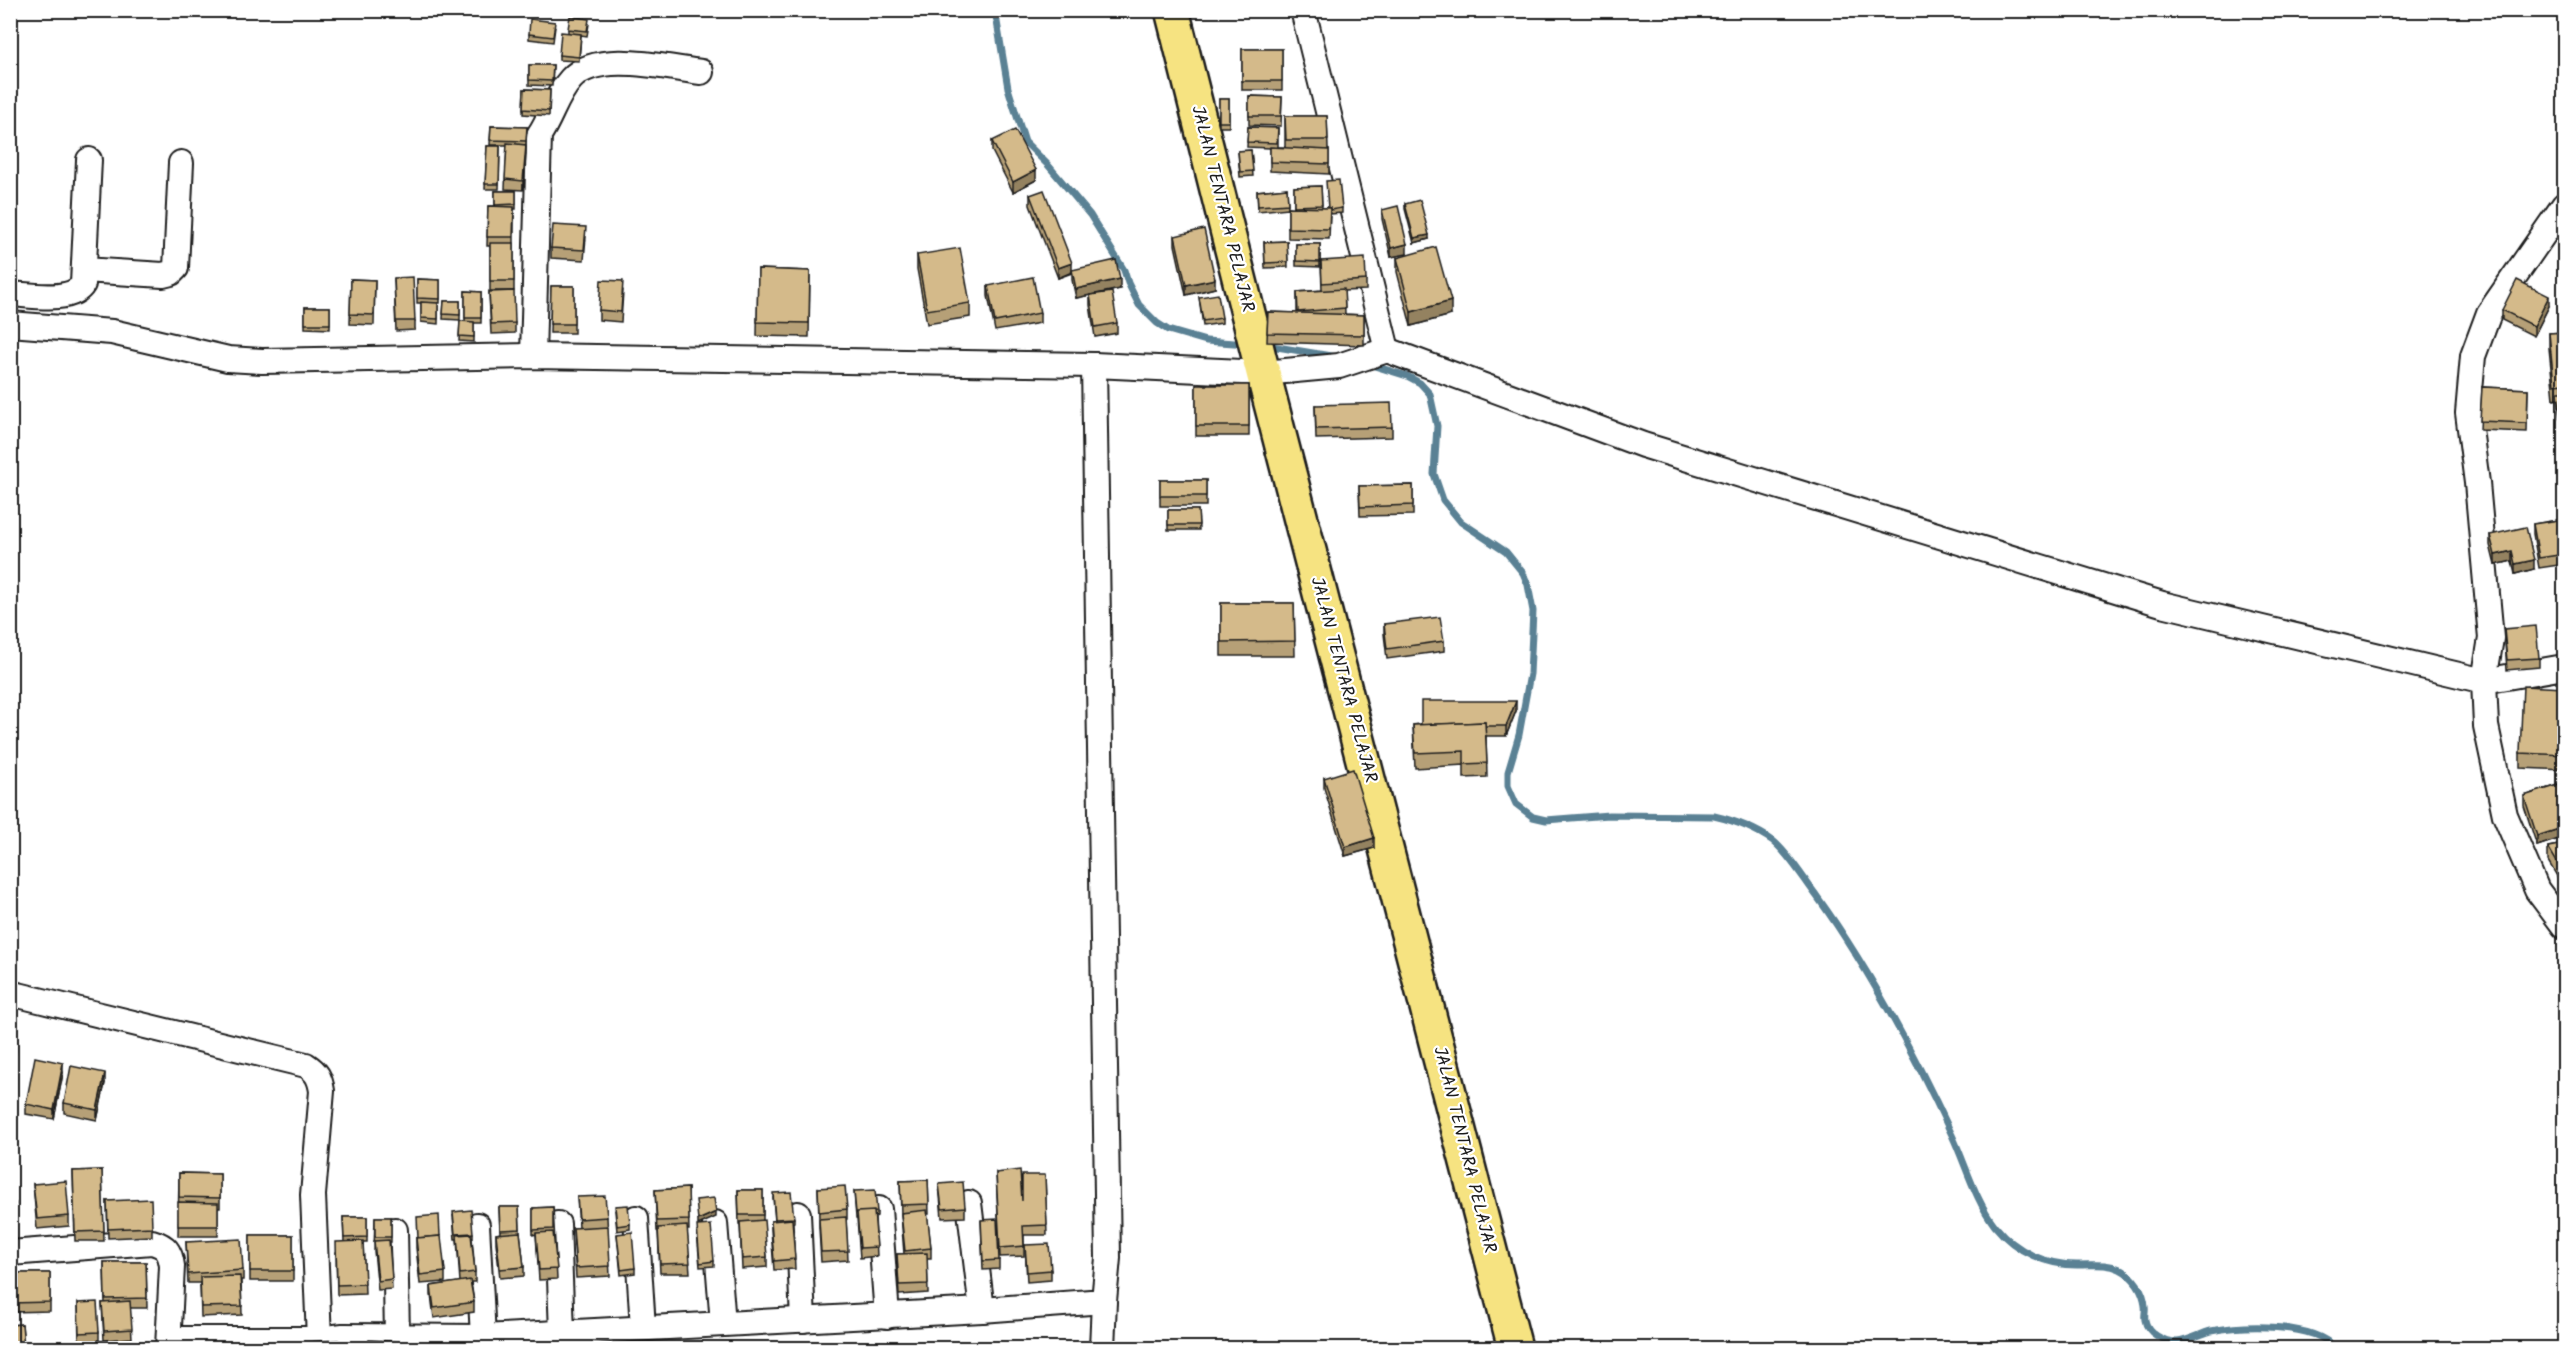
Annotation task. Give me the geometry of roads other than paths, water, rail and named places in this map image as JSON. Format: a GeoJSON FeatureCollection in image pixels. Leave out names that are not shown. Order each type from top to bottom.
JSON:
{"type":"FeatureCollection","features":[{"type":"Feature","properties":{"kind":"highway","name":"JALAN TENTARA PELAJAR"},"geometry":{"type":"LineString","coordinates":[[1172,10],[1246,306],[1515,1348]]}},
{"type":"Feature","properties":{"kind":"street"},"geometry":{"type":"LineString","coordinates":[[1303,10],[1381,353]]}},
{"type":"Feature","properties":{"kind":"street"},"geometry":{"type":"LineString","coordinates":[[533,356],[539,135],[561,94],[576,74],[596,64],[623,63],[701,72]]}},
{"type":"Feature","properties":{"kind":"street"},"geometry":{"type":"LineString","coordinates":[[10,294],[67,296],[74,294],[83,284],[89,160]]}},
{"type":"Feature","properties":{"kind":"street"},"geometry":{"type":"LineString","coordinates":[[84,270],[163,275],[177,268],[181,163]]}},
{"type":"Feature","properties":{"kind":"street"},"geometry":{"type":"LineString","coordinates":[[2565,205],[2489,313],[2473,356],[2468,413],[2477,483],[2491,638],[2484,681],[2486,726],[2505,815],[2537,890],[2565,926]]}},
{"type":"Feature","properties":{"kind":"street"},"geometry":{"type":"LineString","coordinates":[[10,324],[112,332],[228,358],[262,361],[533,356],[1262,367],[1339,366],[1381,353],[1643,446],[2162,604],[2484,681],[2565,667]]}},
{"type":"Feature","properties":{"kind":"street"},"geometry":{"type":"LineString","coordinates":[[1094,365],[1108,1258],[1102,1348]]}},
{"type":"Feature","properties":{"kind":"street"},"geometry":{"type":"LineString","coordinates":[[10,993],[306,1065],[315,1071],[322,1091],[313,1195],[319,1339]]}},
{"type":"Feature","properties":{"kind":"street"},"geometry":{"type":"LineString","coordinates":[[969,1203],[982,1310]]}},
{"type":"Feature","properties":{"kind":"street"},"geometry":{"type":"LineString","coordinates":[[879,1209],[887,1316]]}},
{"type":"Feature","properties":{"kind":"street"},"geometry":{"type":"LineString","coordinates":[[798,1214],[803,1320]]}},
{"type":"Feature","properties":{"kind":"street"},"geometry":{"type":"LineString","coordinates":[[636,1218],[643,1328]]}},
{"type":"Feature","properties":{"kind":"street"},"geometry":{"type":"LineString","coordinates":[[715,1223],[723,1324]]}},
{"type":"Feature","properties":{"kind":"street"},"geometry":{"type":"LineString","coordinates":[[558,1224],[562,1333]]}},
{"type":"Feature","properties":{"kind":"street"},"geometry":{"type":"LineString","coordinates":[[477,1225],[483,1337]]}},
{"type":"Feature","properties":{"kind":"street"},"geometry":{"type":"LineString","coordinates":[[395,1230],[397,1336]]}},
{"type":"Feature","properties":{"kind":"street"},"geometry":{"type":"LineString","coordinates":[[10,1253],[152,1242],[164,1246],[170,1255],[172,1266],[168,1344],[319,1339],[343,1342],[397,1336],[483,1337],[887,1316],[1104,1300]]}},
{"type":"Feature","properties":{"kind":"waterway"},"geometry":{"type":"LineString","coordinates":[[995,10],[1008,88],[1025,142],[1048,165],[1090,215],[1124,270],[1139,305],[1157,323],[1168,330],[1206,341],[1248,344]]}},
{"type":"Feature","properties":{"kind":"waterway"},"geometry":{"type":"LineString","coordinates":[[1265,345],[1337,357]]}},
{"type":"Feature","properties":{"kind":"waterway"},"geometry":{"type":"LineString","coordinates":[[1368,364],[1407,376],[1420,383],[1430,394],[1437,426],[1434,474],[1443,500],[1461,522],[1506,552],[1523,573],[1528,585],[1533,611],[1530,674],[1519,735],[1508,772],[1508,786],[1516,804],[1533,817],[1546,820],[1609,815],[1714,816],[1730,820],[1766,836],[1779,846],[1796,866],[1855,952],[1906,1042],[1957,1146],[1982,1205],[2003,1235],[2022,1250],[2044,1260],[2068,1265],[2105,1265],[2125,1272],[2134,1280],[2143,1295],[2146,1325],[2157,1336],[2167,1340],[2177,1342],[2211,1331],[2258,1327],[2295,1330],[2311,1334],[2325,1340],[2335,1348]]}}]}
